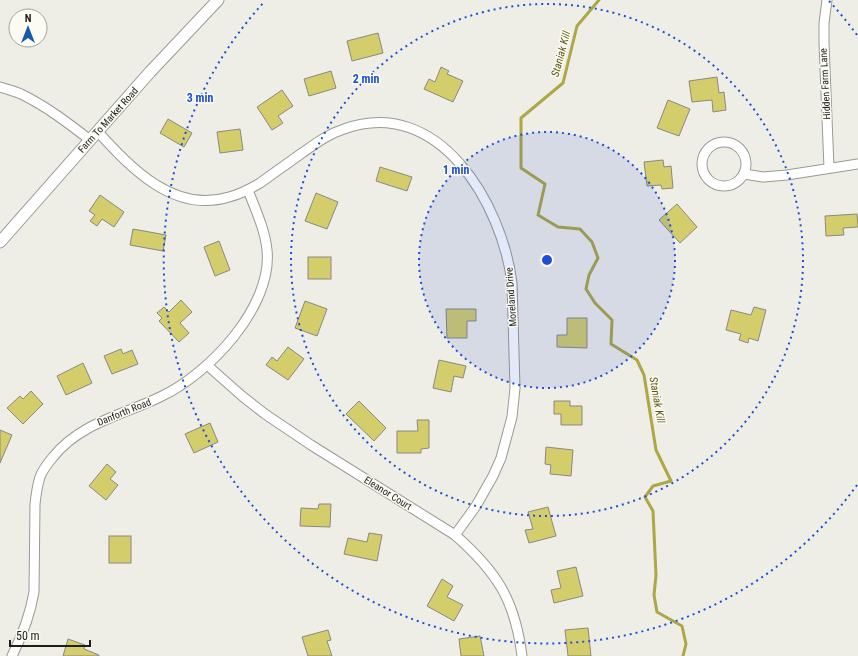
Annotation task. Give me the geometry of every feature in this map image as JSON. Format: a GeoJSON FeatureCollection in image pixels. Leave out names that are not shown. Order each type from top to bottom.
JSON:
{"type":"FeatureCollection","features":[{"type":"Feature","properties":{"kind":"street","name":"Farm To Market Road"},"geometry":{"type":"LineString","coordinates":[[0,242],[150,72],[218,0]]}},
{"type":"Feature","properties":{"kind":"street","name":"Hidden Farm Lane"},"geometry":{"type":"LineString","coordinates":[[827,0],[824,23],[824,43],[829,168]]}},
{"type":"Feature","properties":{"kind":"street","name":"Moreland Drive"},"geometry":{"type":"LineString","coordinates":[[0,88],[20,93],[45,107],[67,122],[94,136],[154,184],[185,198],[216,200],[228,198],[248,190],[328,136],[344,128],[356,125],[394,123],[411,128],[427,135],[463,167],[480,191],[493,214],[510,266],[512,283],[514,404],[505,444],[493,476],[476,506],[455,536]]}},
{"type":"Feature","properties":{"kind":"street"},"geometry":{"type":"LineString","coordinates":[[718,143],[732,143],[743,152],[746,159],[744,174],[734,183],[727,185],[720,185],[713,182],[704,172],[702,165],[706,151],[711,146],[718,143]]}},
{"type":"Feature","properties":{"kind":"street"},"geometry":{"type":"LineString","coordinates":[[744,174],[752,176],[787,175],[858,164]]}},
{"type":"Feature","properties":{"kind":"street","name":"Danforth Road"},"geometry":{"type":"LineString","coordinates":[[12,656],[29,619],[32,606],[34,592],[35,504],[37,489],[45,467],[59,449],[78,433],[90,426],[161,397],[187,382],[230,342],[243,324],[257,298],[265,274],[267,261],[266,243],[261,224],[248,190]]}},
{"type":"Feature","properties":{"kind":"street","name":"Eleanor Court"},"geometry":{"type":"LineString","coordinates":[[207,365],[242,396],[270,417],[311,445],[455,536],[475,552],[494,574],[504,590],[519,632],[522,656]]}},
{"type":"Feature","properties":{"kind":"building"},"geometry":{"type":"Polygon","coordinates":[[[378,33],[383,53],[352,61],[347,41],[378,33]]]}},
{"type":"Feature","properties":{"kind":"building"},"geometry":{"type":"Polygon","coordinates":[[[441,67],[449,71],[447,74],[463,81],[453,102],[424,89],[429,79],[435,82],[441,67]]]}},
{"type":"Feature","properties":{"kind":"building"},"geometry":{"type":"Polygon","coordinates":[[[331,71],[336,88],[309,96],[304,79],[331,71]]]}},
{"type":"Feature","properties":{"kind":"building"},"geometry":{"type":"Polygon","coordinates":[[[717,77],[719,93],[724,92],[726,110],[713,112],[712,100],[692,102],[689,81],[717,77]]]}},
{"type":"Feature","properties":{"kind":"building"},"geometry":{"type":"Polygon","coordinates":[[[282,90],[293,106],[278,116],[283,123],[272,130],[257,107],[282,90]]]}},
{"type":"Feature","properties":{"kind":"building"},"geometry":{"type":"Polygon","coordinates":[[[668,100],[690,109],[679,136],[657,128],[668,100]]]}},
{"type":"Feature","properties":{"kind":"building"},"geometry":{"type":"Polygon","coordinates":[[[168,119],[192,133],[184,147],[160,133],[168,119]]]}},
{"type":"Feature","properties":{"kind":"building"},"geometry":{"type":"Polygon","coordinates":[[[240,129],[243,150],[220,153],[217,132],[240,129]]]}},
{"type":"Feature","properties":{"kind":"building"},"geometry":{"type":"Polygon","coordinates":[[[663,160],[664,167],[671,166],[673,188],[662,189],[661,185],[647,186],[644,162],[663,160]]]}},
{"type":"Feature","properties":{"kind":"building"},"geometry":{"type":"Polygon","coordinates":[[[380,167],[412,177],[407,191],[376,181],[380,167]]]}},
{"type":"Feature","properties":{"kind":"building"},"geometry":{"type":"Polygon","coordinates":[[[316,193],[338,202],[327,229],[305,221],[316,193]]]}},
{"type":"Feature","properties":{"kind":"building"},"geometry":{"type":"Polygon","coordinates":[[[100,195],[124,212],[114,227],[102,219],[97,226],[90,221],[95,215],[89,211],[100,195]]]}},
{"type":"Feature","properties":{"kind":"building"},"geometry":{"type":"Polygon","coordinates":[[[677,204],[697,227],[680,243],[659,220],[677,204]]]}},
{"type":"Feature","properties":{"kind":"building"},"geometry":{"type":"Polygon","coordinates":[[[857,214],[858,227],[843,228],[844,235],[826,236],[825,216],[857,214]]]}},
{"type":"Feature","properties":{"kind":"building"},"geometry":{"type":"Polygon","coordinates":[[[133,229],[166,235],[163,251],[130,245],[133,229]]]}},
{"type":"Feature","properties":{"kind":"building"},"geometry":{"type":"Polygon","coordinates":[[[219,241],[230,270],[215,276],[204,247],[219,241]]]}},
{"type":"Feature","properties":{"kind":"building"},"geometry":{"type":"Polygon","coordinates":[[[308,257],[331,257],[331,279],[308,279],[308,257]]]}},
{"type":"Feature","properties":{"kind":"building"},"geometry":{"type":"Polygon","coordinates":[[[181,300],[192,312],[180,323],[189,333],[179,342],[159,321],[162,318],[157,313],[164,307],[169,312],[181,300]]]}},
{"type":"Feature","properties":{"kind":"building"},"geometry":{"type":"Polygon","coordinates":[[[305,301],[327,309],[317,336],[295,328],[305,301]]]}},
{"type":"Feature","properties":{"kind":"building"},"geometry":{"type":"Polygon","coordinates":[[[754,307],[766,310],[758,341],[749,338],[748,343],[739,340],[741,334],[726,330],[731,310],[751,315],[754,307]]]}},
{"type":"Feature","properties":{"kind":"building"},"geometry":{"type":"Polygon","coordinates":[[[446,309],[476,309],[476,321],[467,321],[467,338],[447,338],[446,309]]]}},
{"type":"Feature","properties":{"kind":"building"},"geometry":{"type":"Polygon","coordinates":[[[567,318],[587,318],[587,348],[557,347],[557,335],[567,335],[567,318]]]}},
{"type":"Feature","properties":{"kind":"building"},"geometry":{"type":"Polygon","coordinates":[[[288,347],[304,359],[288,380],[266,365],[272,357],[277,361],[288,347]]]}},
{"type":"Feature","properties":{"kind":"building"},"geometry":{"type":"Polygon","coordinates":[[[121,349],[123,354],[132,350],[138,364],[112,374],[104,356],[121,349]]]}},
{"type":"Feature","properties":{"kind":"building"},"geometry":{"type":"Polygon","coordinates":[[[439,360],[466,366],[463,378],[454,376],[451,392],[433,388],[439,360]]]}},
{"type":"Feature","properties":{"kind":"building"},"geometry":{"type":"Polygon","coordinates":[[[83,363],[92,383],[66,395],[57,376],[83,363]]]}},
{"type":"Feature","properties":{"kind":"building"},"geometry":{"type":"Polygon","coordinates":[[[31,391],[43,404],[23,424],[7,408],[20,396],[23,399],[31,391]]]}},
{"type":"Feature","properties":{"kind":"building"},"geometry":{"type":"Polygon","coordinates":[[[359,401],[386,428],[374,441],[346,414],[359,401]]]}},
{"type":"Feature","properties":{"kind":"building"},"geometry":{"type":"Polygon","coordinates":[[[554,401],[570,401],[570,406],[582,406],[582,425],[561,425],[561,414],[554,414],[554,401]]]}},
{"type":"Feature","properties":{"kind":"building"},"geometry":{"type":"Polygon","coordinates":[[[417,420],[429,420],[429,448],[421,449],[421,453],[397,453],[397,431],[418,431],[417,420]]]}},
{"type":"Feature","properties":{"kind":"building"},"geometry":{"type":"Polygon","coordinates":[[[210,423],[218,442],[194,453],[185,434],[210,423]]]}},
{"type":"Feature","properties":{"kind":"building"},"geometry":{"type":"Polygon","coordinates":[[[0,430],[12,435],[0,463],[0,430]]]}},
{"type":"Feature","properties":{"kind":"building"},"geometry":{"type":"Polygon","coordinates":[[[546,447],[573,450],[571,476],[550,474],[551,465],[545,464],[546,447]]]}},
{"type":"Feature","properties":{"kind":"building"},"geometry":{"type":"Polygon","coordinates":[[[107,464],[116,472],[110,479],[118,485],[106,500],[89,486],[107,464]]]}},
{"type":"Feature","properties":{"kind":"building"},"geometry":{"type":"Polygon","coordinates":[[[319,504],[331,504],[330,527],[300,526],[301,508],[318,509],[319,504]]]}},
{"type":"Feature","properties":{"kind":"building"},"geometry":{"type":"Polygon","coordinates":[[[548,507],[556,536],[529,543],[525,530],[533,529],[528,512],[548,507]]]}},
{"type":"Feature","properties":{"kind":"building"},"geometry":{"type":"Polygon","coordinates":[[[369,533],[382,535],[377,561],[344,554],[348,538],[367,542],[369,533]]]}},
{"type":"Feature","properties":{"kind":"building"},"geometry":{"type":"Polygon","coordinates":[[[109,536],[131,536],[131,563],[109,563],[109,536]]]}},
{"type":"Feature","properties":{"kind":"building"},"geometry":{"type":"Polygon","coordinates":[[[576,567],[583,596],[554,603],[551,590],[561,588],[557,571],[576,567]]]}},
{"type":"Feature","properties":{"kind":"building"},"geometry":{"type":"Polygon","coordinates":[[[442,579],[453,586],[447,597],[463,605],[454,621],[427,606],[442,579]]]}},
{"type":"Feature","properties":{"kind":"building"},"geometry":{"type":"Polygon","coordinates":[[[588,628],[591,656],[568,656],[565,630],[588,628]]]}},
{"type":"Feature","properties":{"kind":"building"},"geometry":{"type":"Polygon","coordinates":[[[328,630],[331,640],[327,641],[332,656],[308,656],[302,637],[328,630]]]}},
{"type":"Feature","properties":{"kind":"building"},"geometry":{"type":"Polygon","coordinates":[[[480,636],[484,656],[461,656],[459,639],[480,636]]]}},
{"type":"Feature","properties":{"kind":"building"},"geometry":{"type":"Polygon","coordinates":[[[68,639],[85,645],[84,649],[99,656],[63,656],[68,639]]]}},
{"type":"Feature","properties":{"kind":"waterway","name":"Staniak Kill"},"geometry":{"type":"LineString","coordinates":[[599,0],[577,26],[563,83],[521,118],[521,168],[545,184],[538,215],[558,227],[580,229],[592,242],[598,258],[589,275],[586,289],[595,303],[612,320],[611,344],[637,360],[644,375],[656,450],[671,481],[653,486],[645,497],[653,511],[656,575],[654,595],[657,612],[682,626],[686,644],[683,656]]}}]}
